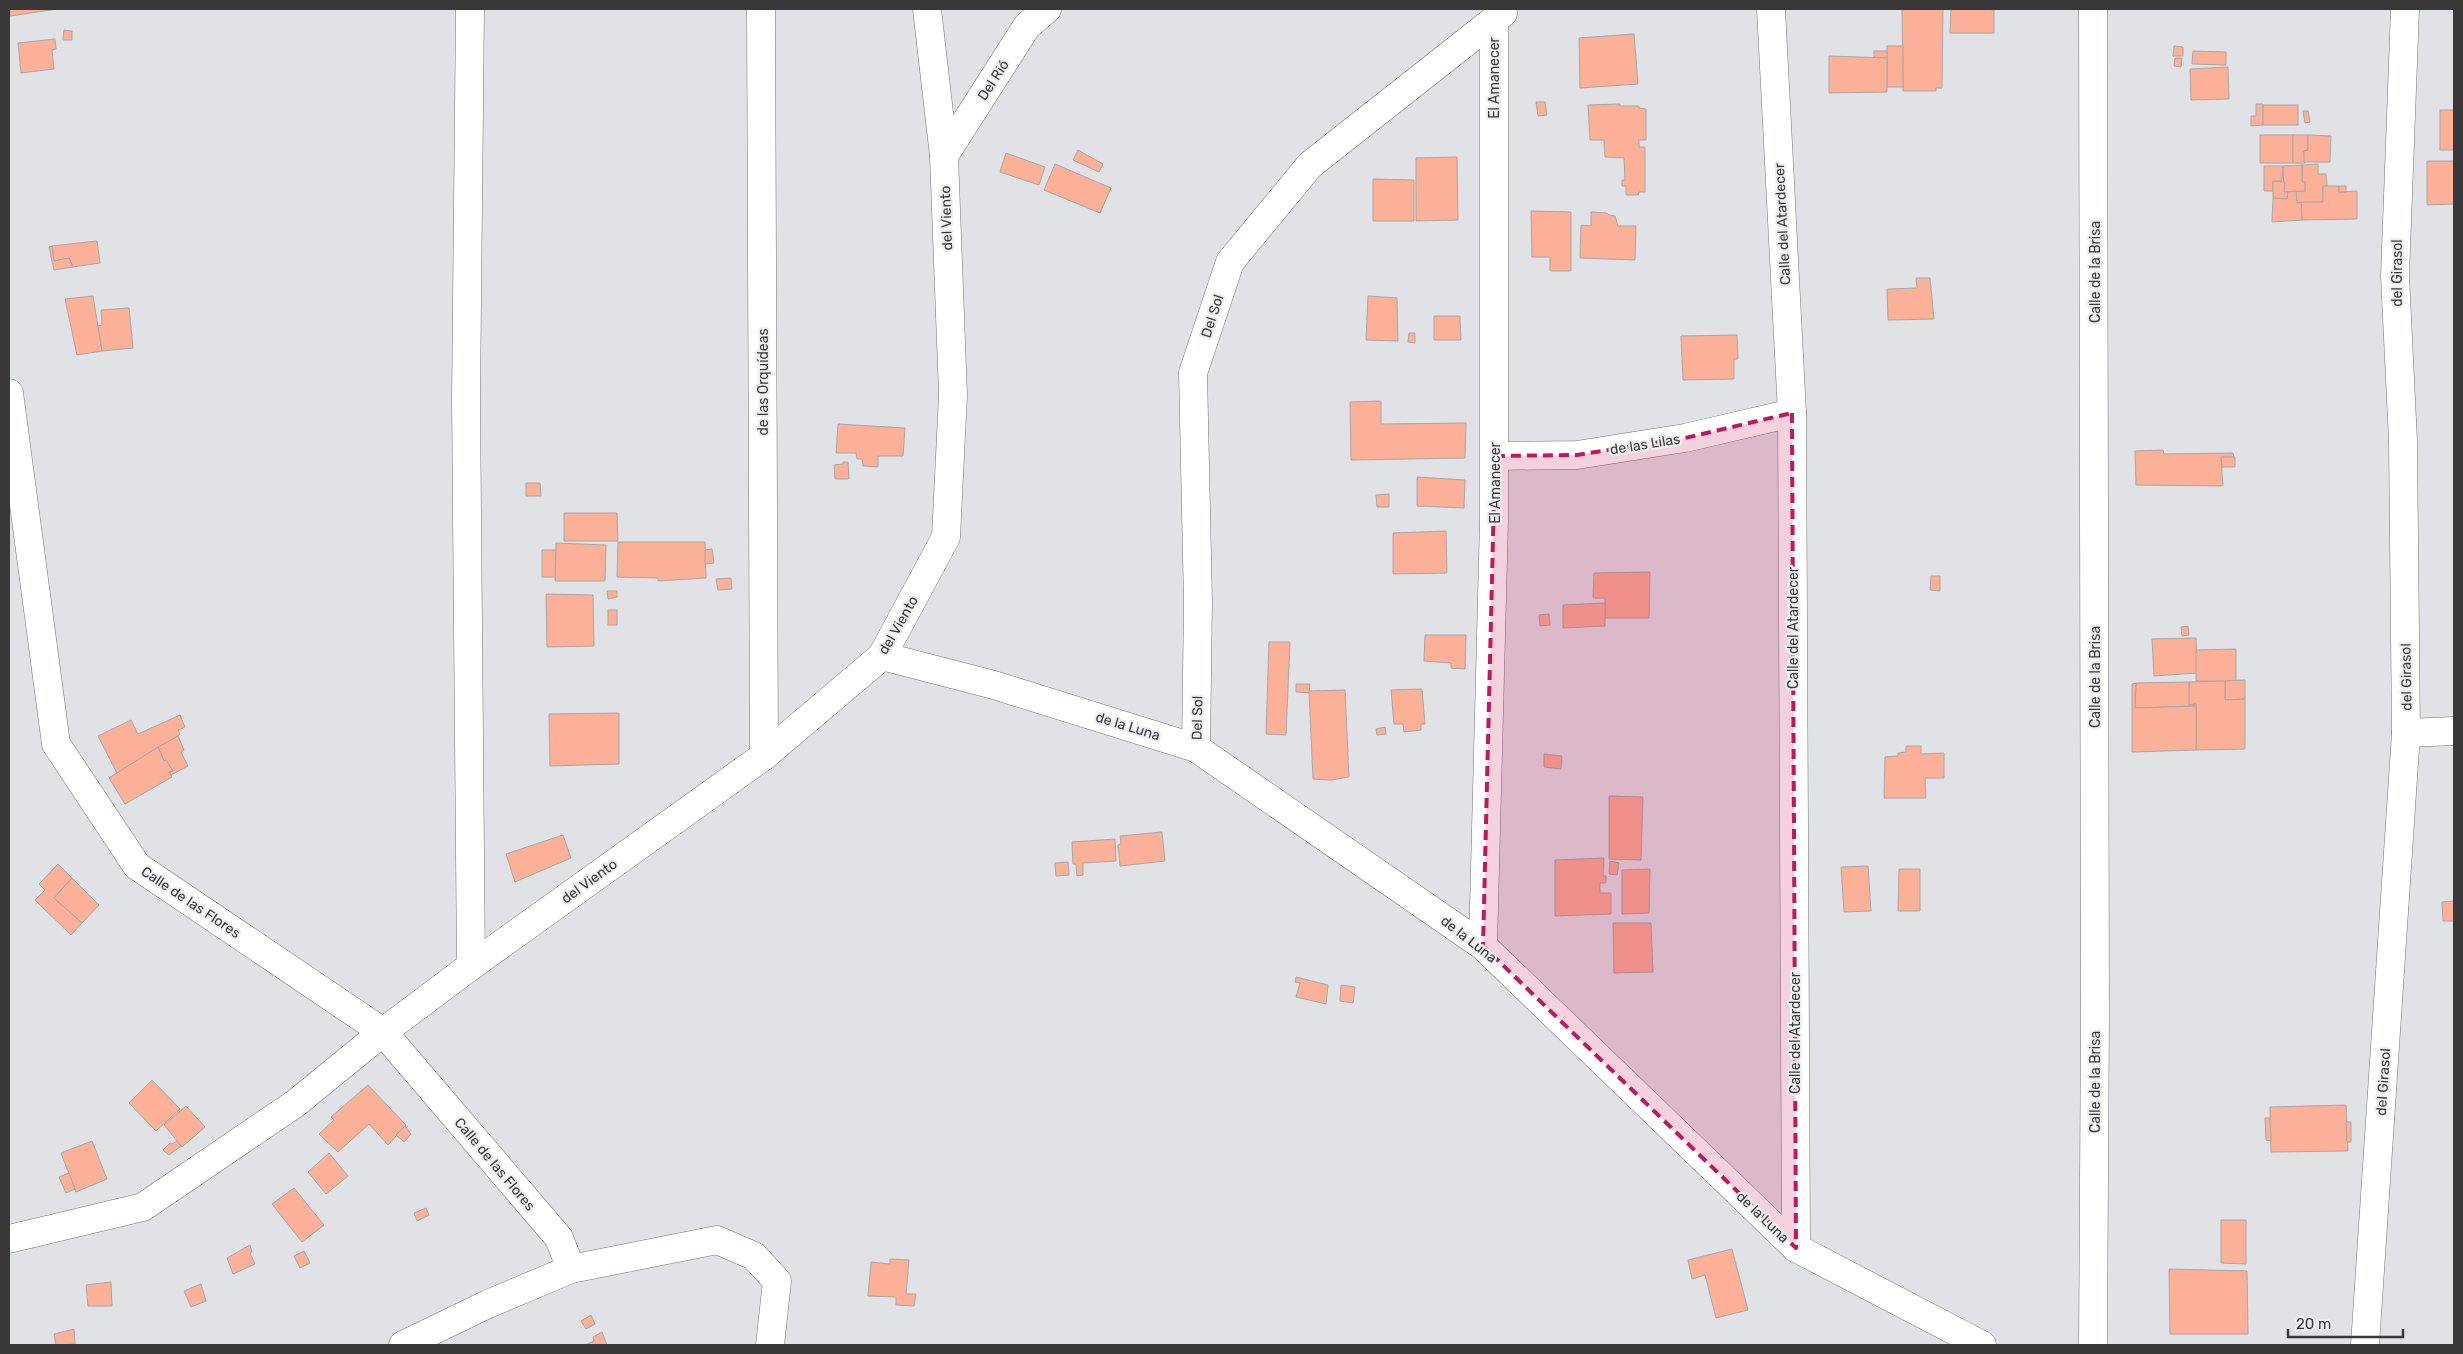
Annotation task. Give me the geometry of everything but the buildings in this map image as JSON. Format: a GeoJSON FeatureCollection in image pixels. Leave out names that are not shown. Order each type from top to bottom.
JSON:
{"type":"FeatureCollection","features":[{"type":"Feature","properties":{"kind":"street"},"geometry":{"type":"LineString","coordinates":[[470,9],[466,400],[472,966]]}},
{"type":"Feature","properties":{"kind":"street","name":"de las Orquídeas"},"geometry":{"type":"LineString","coordinates":[[761,9],[764,756]]}},
{"type":"Feature","properties":{"kind":"street","name":"del Viento"},"geometry":{"type":"LineString","coordinates":[[9,1239],[143,1207],[296,1103],[383,1032],[472,966],[764,756],[882,656],[946,537],[953,395],[944,156],[927,9]]}},
{"type":"Feature","properties":{"kind":"street","name":"Del Rió"},"geometry":{"type":"LineString","coordinates":[[944,156],[1027,26],[1047,9]]}},
{"type":"Feature","properties":{"kind":"street","name":"Calle del Atardecer"},"geometry":{"type":"LineString","coordinates":[[1771,9],[1792,413],[1796,1248]]}},
{"type":"Feature","properties":{"kind":"street","name":"Calle de la Brisa"},"geometry":{"type":"LineString","coordinates":[[2093,1345],[2096,1017],[2094,9]]}},
{"type":"Feature","properties":{"kind":"street","name":"del Girasol"},"geometry":{"type":"LineString","coordinates":[[2365,1345],[2406,733],[2403,441],[2395,276],[2404,9]]}},
{"type":"Feature","properties":{"kind":"street","name":"El Amanecer"},"geometry":{"type":"LineString","coordinates":[[1483,946],[1495,456],[1501,14]]}},
{"type":"Feature","properties":{"kind":"street","name":"Del Sol"},"geometry":{"type":"LineString","coordinates":[[1196,748],[1198,602],[1193,373],[1230,262],[1310,165],[1501,14]]}},
{"type":"Feature","properties":{"kind":"street","name":"Calle de las Flores"},"geometry":{"type":"LineString","coordinates":[[9,393],[56,744],[137,866],[383,1032],[558,1238],[571,1269]]}},
{"type":"Feature","properties":{"kind":"street","name":"de las Lilas"},"geometry":{"type":"LineString","coordinates":[[1495,456],[1576,455],[1685,438],[1792,413]]}},
{"type":"Feature","properties":{"kind":"street","name":"de la Luna"},"geometry":{"type":"LineString","coordinates":[[882,656],[994,685],[1196,748],[1483,946],[1796,1248],[1982,1345]]}},
{"type":"Feature","properties":{"kind":"street"},"geometry":{"type":"LineString","coordinates":[[2406,733],[2454,731]]}},
{"type":"Feature","properties":{"kind":"street"},"geometry":{"type":"LineString","coordinates":[[403,1345],[488,1304],[571,1269],[717,1240],[754,1256],[777,1281],[770,1345]]}},
{"type":"Feature","properties":{"kind":"highlighted area"},"geometry":{"type":"Polygon","coordinates":[[[1792,413],[1796,1248],[1483,946],[1495,456],[1577,455],[1685,438],[1792,413]]]}}]}
